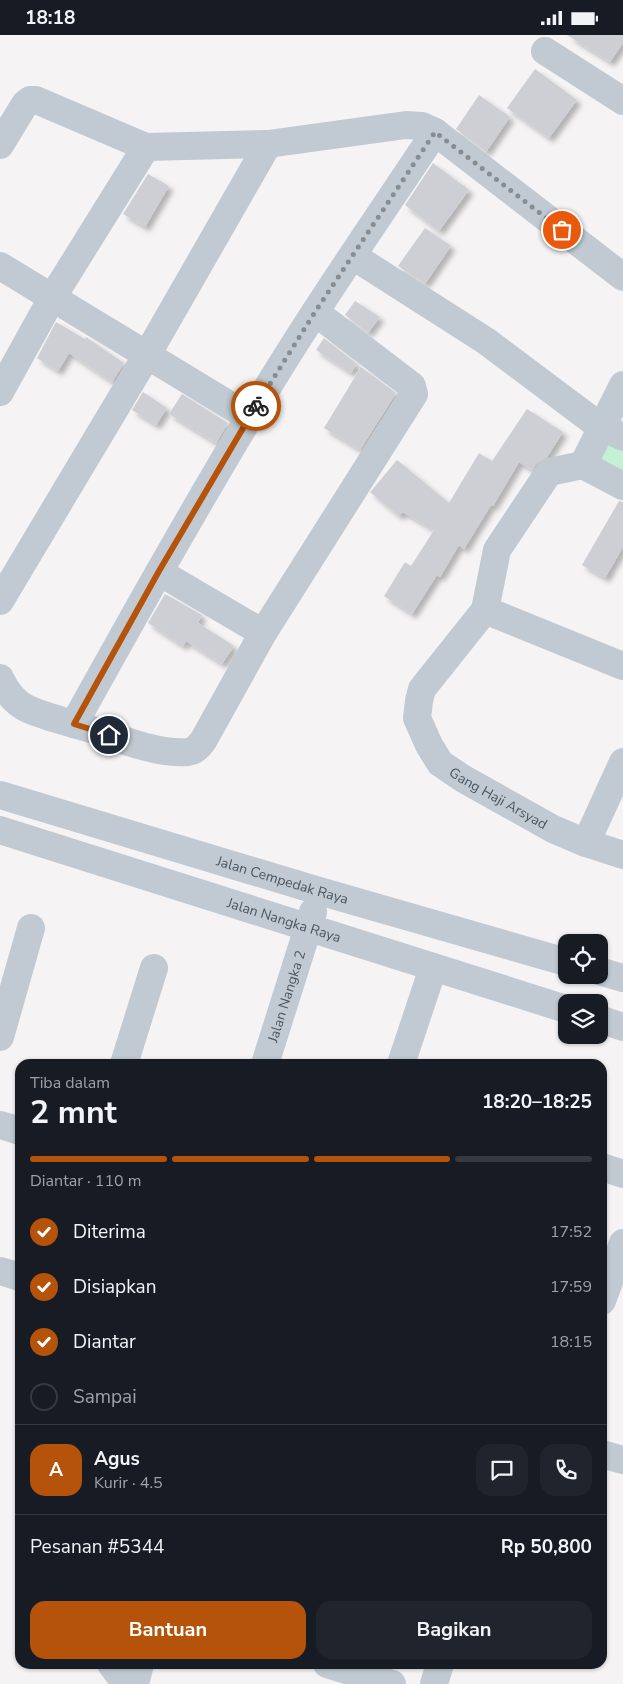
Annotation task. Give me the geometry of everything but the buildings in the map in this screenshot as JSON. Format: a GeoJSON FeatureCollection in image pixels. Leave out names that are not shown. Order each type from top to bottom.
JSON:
{"type":"FeatureCollection","features":[{"type":"Feature","properties":{"kind":"street"},"geometry":{"type":"LineString","coordinates":[[545,51],[623,101]]}},
{"type":"Feature","properties":{"kind":"street"},"geometry":{"type":"LineString","coordinates":[[0,145],[30,100],[36,100],[146,147],[268,144],[406,125],[422,126],[435,132],[623,277]]}},
{"type":"Feature","properties":{"kind":"street"},"geometry":{"type":"LineString","coordinates":[[74,724],[159,571],[249,417],[315,312],[435,132]]}},
{"type":"Feature","properties":{"kind":"street"},"geometry":{"type":"LineString","coordinates":[[0,601],[147,355],[268,144]]}},
{"type":"Feature","properties":{"kind":"street"},"geometry":{"type":"LineString","coordinates":[[0,391],[52,298],[146,147]]}},
{"type":"Feature","properties":{"kind":"street"},"geometry":{"type":"LineString","coordinates":[[353,256],[486,341],[612,432]]}},
{"type":"Feature","properties":{"kind":"street"},"geometry":{"type":"LineString","coordinates":[[0,266],[249,417]]}},
{"type":"Feature","properties":{"kind":"street"},"geometry":{"type":"LineString","coordinates":[[0,678],[5,689],[27,709],[162,751],[190,752],[197,749],[263,633],[414,394],[412,386],[315,312]]}},
{"type":"Feature","properties":{"kind":"street"},"geometry":{"type":"LineString","coordinates":[[623,385],[612,432],[583,465],[623,486]]}},
{"type":"Feature","properties":{"kind":"street","name":"Gang Haji Arsyad"},"geometry":{"type":"LineString","coordinates":[[583,465],[549,472],[497,550],[485,610],[422,689],[418,701],[417,718],[429,745],[440,763],[462,778],[554,829],[586,843],[623,855]]}},
{"type":"Feature","properties":{"kind":"street"},"geometry":{"type":"LineString","coordinates":[[159,571],[263,633]]}},
{"type":"Feature","properties":{"kind":"street"},"geometry":{"type":"LineString","coordinates":[[485,610],[623,666]]}},
{"type":"Feature","properties":{"kind":"street"},"geometry":{"type":"LineString","coordinates":[[586,843],[623,762]]}},
{"type":"Feature","properties":{"kind":"street","name":"Jalan Cempedak Raya"},"geometry":{"type":"LineString","coordinates":[[0,795],[319,891],[558,960]]}},
{"type":"Feature","properties":{"kind":"street","name":"Jalan Nangka Raya"},"geometry":{"type":"LineString","coordinates":[[0,830],[558,1007]]}},
{"type":"Feature","properties":{"kind":"street","name":"Jalan Nangka 2"},"geometry":{"type":"LineString","coordinates":[[267,1059],[319,891]]}},
{"type":"Feature","properties":{"kind":"street"},"geometry":{"type":"LineString","coordinates":[[0,1037],[32,928]]}},
{"type":"Feature","properties":{"kind":"street"},"geometry":{"type":"LineString","coordinates":[[608,964],[623,964]]}},
{"type":"Feature","properties":{"kind":"street"},"geometry":{"type":"LineString","coordinates":[[126,1059],[154,968]]}},
{"type":"Feature","properties":{"kind":"street"},"geometry":{"type":"LineString","coordinates":[[403,1059],[433,968]]}},
{"type":"Feature","properties":{"kind":"street"},"geometry":{"type":"LineString","coordinates":[[608,974],[623,978]]}},
{"type":"Feature","properties":{"kind":"street"},"geometry":{"type":"LineString","coordinates":[[608,1022],[623,1027]]}},
{"type":"Feature","properties":{"kind":"street"},"geometry":{"type":"LineString","coordinates":[[0,1125],[15,1130]]}},
{"type":"Feature","properties":{"kind":"street"},"geometry":{"type":"LineString","coordinates":[[607,1169],[623,1174]]}},
{"type":"Feature","properties":{"kind":"street"},"geometry":{"type":"LineString","coordinates":[[607,1287],[623,1243]]}},
{"type":"Feature","properties":{"kind":"street"},"geometry":{"type":"LineString","coordinates":[[0,1271],[15,1276]]}},
{"type":"Feature","properties":{"kind":"street"},"geometry":{"type":"LineString","coordinates":[[607,1455],[623,1460]]}},
{"type":"Feature","properties":{"kind":"street"},"geometry":{"type":"LineString","coordinates":[[115,1669],[126,1684]]}},
{"type":"Feature","properties":{"kind":"street"},"geometry":{"type":"LineString","coordinates":[[135,1684],[139,1669]]}},
{"type":"Feature","properties":{"kind":"street"},"geometry":{"type":"LineString","coordinates":[[343,1669],[392,1684]]}},
{"type":"Feature","properties":{"kind":"street"},"geometry":{"type":"LineString","coordinates":[[434,1684],[438,1669]]}},
{"type":"Feature","properties":{"kind":"green space"},"geometry":{"type":"Polygon","coordinates":[[[598,425],[623,438],[623,486],[583,465],[598,425]]]}},
{"type":"Feature","properties":{"kind":"way so far"},"geometry":{"type":"LineString","coordinates":[[256,406],[315,312],[435,132],[562,230]]}},
{"type":"Feature","properties":{"kind":"route"},"geometry":{"type":"LineString","coordinates":[[109,735],[74,724],[159,571],[256,406]]}}]}
